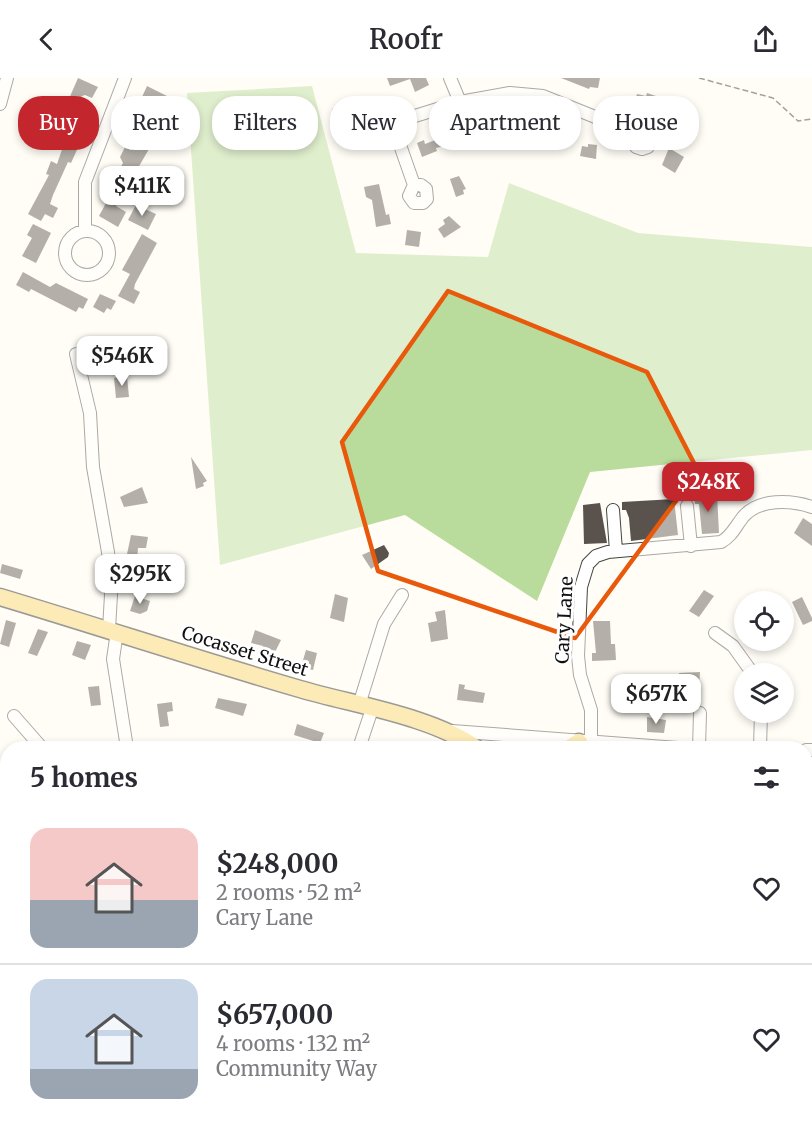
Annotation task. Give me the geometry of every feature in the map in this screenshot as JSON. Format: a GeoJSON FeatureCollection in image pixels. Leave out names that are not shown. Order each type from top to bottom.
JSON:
{"type":"FeatureCollection","features":[{"type":"Feature","properties":{"kind":"main road","name":"Cocasset Street"},"geometry":{"type":"LineString","coordinates":[[0,597],[445,731],[463,741]]}},
{"type":"Feature","properties":{"kind":"street"},"geometry":{"type":"LineString","coordinates":[[0,104],[7,78]]}},
{"type":"Feature","properties":{"kind":"street"},"geometry":{"type":"LineString","coordinates":[[85,231],[85,182],[125,78]]}},
{"type":"Feature","properties":{"kind":"street"},"geometry":{"type":"LineString","coordinates":[[450,78],[458,96]]}},
{"type":"Feature","properties":{"kind":"street"},"geometry":{"type":"LineString","coordinates":[[486,96],[494,94],[538,96]]}},
{"type":"Feature","properties":{"kind":"street"},"geometry":{"type":"LineString","coordinates":[[414,186],[398,124],[429,113]]}},
{"type":"Feature","properties":{"kind":"street"},"geometry":{"type":"LineString","coordinates":[[76,354],[90,413],[93,467],[108,552],[113,659],[126,741]]}},
{"type":"Feature","properties":{"kind":"street","name":"Cary Lane"},"geometry":{"type":"LineString","coordinates":[[581,741],[591,710],[580,675],[578,656],[582,580],[585,568],[596,556],[616,551],[714,544],[726,539],[747,513],[762,505],[791,502],[812,507]]}},
{"type":"Feature","properties":{"kind":"street"},"geometry":{"type":"LineString","coordinates":[[687,506],[691,546]]}},
{"type":"Feature","properties":{"kind":"street"},"geometry":{"type":"LineString","coordinates":[[613,510],[616,551]]}},
{"type":"Feature","properties":{"kind":"street"},"geometry":{"type":"LineString","coordinates":[[360,741],[384,624],[402,595]]}},
{"type":"Feature","properties":{"kind":"street"},"geometry":{"type":"LineString","coordinates":[[715,633],[733,646],[745,663]]}},
{"type":"Feature","properties":{"kind":"street"},"geometry":{"type":"LineString","coordinates":[[699,741],[700,714]]}},
{"type":"Feature","properties":{"kind":"street"},"geometry":{"type":"LineString","coordinates":[[14,716],[36,741]]}},
{"type":"Feature","properties":{"kind":"street"},"geometry":{"type":"LineString","coordinates":[[760,741],[761,723]]}},
{"type":"Feature","properties":{"kind":"street"},"geometry":{"type":"LineString","coordinates":[[445,731],[549,741]]}},
{"type":"Feature","properties":{"kind":"path"},"geometry":{"type":"LineString","coordinates":[[699,78],[773,98],[798,121],[812,119]]}},
{"type":"Feature","properties":{"kind":"highlighted area"},"geometry":{"type":"Polygon","coordinates":[[[448,291],[647,372],[698,471],[575,638],[378,571],[342,442],[448,291]]]}},
{"type":"Feature","properties":{"kind":"green space"},"geometry":{"type":"Polygon","coordinates":[[[312,86],[315,96],[212,96],[212,150],[318,150],[318,109],[356,253],[488,257],[509,183],[638,233],[812,247],[812,450],[590,472],[537,601],[405,515],[220,565],[191,150],[200,150],[200,96],[187,96],[187,93],[312,86]]]}},
{"type":"Feature","properties":{"kind":"building"},"geometry":{"type":"Polygon","coordinates":[[[78,78],[98,87],[93,96],[70,96],[78,78]]]}},
{"type":"Feature","properties":{"kind":"building"},"geometry":{"type":"Polygon","coordinates":[[[387,78],[426,78],[429,85],[415,92],[410,79],[390,86],[387,78]]]}},
{"type":"Feature","properties":{"kind":"building"},"geometry":{"type":"Polygon","coordinates":[[[561,78],[600,78],[598,88],[590,87],[589,89],[561,78]]]}},
{"type":"Feature","properties":{"kind":"building"},"geometry":{"type":"Polygon","coordinates":[[[147,86],[167,96],[142,96],[147,86]]]}},
{"type":"Feature","properties":{"kind":"building"},"geometry":{"type":"Polygon","coordinates":[[[424,140],[425,144],[429,142],[429,150],[437,151],[422,157],[417,143],[424,140]]]}},
{"type":"Feature","properties":{"kind":"building"},"geometry":{"type":"Polygon","coordinates":[[[588,144],[593,145],[593,150],[597,150],[596,159],[580,156],[582,146],[588,147],[588,144]]]}},
{"type":"Feature","properties":{"kind":"building"},"geometry":{"type":"Polygon","coordinates":[[[62,150],[77,150],[71,163],[68,162],[53,195],[50,204],[58,208],[53,218],[45,214],[41,221],[28,214],[49,175],[46,174],[51,161],[57,164],[62,150]]]}},
{"type":"Feature","properties":{"kind":"building"},"geometry":{"type":"Polygon","coordinates":[[[124,150],[148,150],[116,206],[126,212],[118,227],[99,216],[113,190],[103,184],[109,174],[115,177],[123,163],[120,157],[124,150]]]}},
{"type":"Feature","properties":{"kind":"building"},"geometry":{"type":"Polygon","coordinates":[[[668,150],[684,157],[675,173],[662,165],[668,150]]]}},
{"type":"Feature","properties":{"kind":"building"},"geometry":{"type":"Polygon","coordinates":[[[459,176],[466,189],[463,190],[464,194],[456,197],[450,179],[459,176]]]}},
{"type":"Feature","properties":{"kind":"building"},"geometry":{"type":"Polygon","coordinates":[[[379,184],[386,215],[389,214],[391,224],[376,227],[372,200],[366,197],[364,187],[379,184]]]}},
{"type":"Feature","properties":{"kind":"building"},"geometry":{"type":"Polygon","coordinates":[[[136,205],[156,214],[148,230],[128,220],[136,205]]]}},
{"type":"Feature","properties":{"kind":"building"},"geometry":{"type":"Polygon","coordinates":[[[449,216],[461,227],[444,238],[438,229],[445,224],[443,220],[449,216]]]}},
{"type":"Feature","properties":{"kind":"building"},"geometry":{"type":"Polygon","coordinates":[[[33,224],[51,233],[36,263],[22,256],[32,238],[27,235],[33,224]]]}},
{"type":"Feature","properties":{"kind":"building"},"geometry":{"type":"Polygon","coordinates":[[[407,230],[421,232],[419,247],[405,245],[407,230]]]}},
{"type":"Feature","properties":{"kind":"building"},"geometry":{"type":"Polygon","coordinates":[[[142,234],[157,243],[135,284],[134,289],[140,292],[134,304],[118,296],[130,274],[122,270],[142,234]]]}},
{"type":"Feature","properties":{"kind":"building"},"geometry":{"type":"Polygon","coordinates":[[[23,272],[50,287],[56,283],[88,299],[83,309],[79,307],[76,312],[31,289],[29,292],[16,285],[23,272]]]}},
{"type":"Feature","properties":{"kind":"building"},"geometry":{"type":"Polygon","coordinates":[[[100,294],[116,301],[111,310],[107,308],[104,313],[93,307],[100,294]]]}},
{"type":"Feature","properties":{"kind":"building"},"geometry":{"type":"Polygon","coordinates":[[[127,376],[129,397],[116,398],[114,378],[127,376]]]}},
{"type":"Feature","properties":{"kind":"building"},"geometry":{"type":"Polygon","coordinates":[[[191,457],[207,481],[203,483],[204,486],[196,489],[191,457]]]}},
{"type":"Feature","properties":{"kind":"building"},"geometry":{"type":"Polygon","coordinates":[[[142,487],[148,503],[124,507],[120,497],[142,487]]]}},
{"type":"Feature","properties":{"kind":"building"},"geometry":{"type":"Polygon","coordinates":[[[717,494],[719,533],[702,534],[699,504],[695,504],[694,496],[717,494]]]}},
{"type":"Feature","properties":{"kind":"building"},"geometry":{"type":"Polygon","coordinates":[[[674,499],[678,535],[631,541],[629,518],[626,510],[622,510],[622,502],[674,499]]]}},
{"type":"Feature","properties":{"kind":"building"},"geometry":{"type":"Polygon","coordinates":[[[600,503],[607,543],[584,544],[583,505],[600,503]]]}},
{"type":"Feature","properties":{"kind":"building"},"geometry":{"type":"Polygon","coordinates":[[[803,518],[812,524],[812,546],[794,533],[803,518]]]}},
{"type":"Feature","properties":{"kind":"building"},"geometry":{"type":"Polygon","coordinates":[[[131,535],[148,537],[146,548],[138,548],[137,560],[126,559],[131,535]]]}},
{"type":"Feature","properties":{"kind":"building"},"geometry":{"type":"Polygon","coordinates":[[[384,545],[389,553],[388,557],[371,569],[362,555],[384,545]]]}},
{"type":"Feature","properties":{"kind":"building"},"geometry":{"type":"Polygon","coordinates":[[[2,564],[23,570],[20,579],[0,573],[2,564]]]}},
{"type":"Feature","properties":{"kind":"building"},"geometry":{"type":"Polygon","coordinates":[[[704,590],[714,596],[699,617],[689,611],[704,590]]]}},
{"type":"Feature","properties":{"kind":"building"},"geometry":{"type":"Polygon","coordinates":[[[335,594],[348,598],[344,622],[330,618],[335,594]]]}},
{"type":"Feature","properties":{"kind":"building"},"geometry":{"type":"Polygon","coordinates":[[[135,596],[150,601],[147,611],[140,614],[130,611],[135,596]]]}},
{"type":"Feature","properties":{"kind":"building"},"geometry":{"type":"Polygon","coordinates":[[[802,597],[812,621],[803,625],[794,606],[794,601],[802,597]]]}},
{"type":"Feature","properties":{"kind":"building"},"geometry":{"type":"Polygon","coordinates":[[[445,610],[448,639],[431,642],[428,623],[437,621],[435,612],[445,610]]]}},
{"type":"Feature","properties":{"kind":"building"},"geometry":{"type":"Polygon","coordinates":[[[6,620],[16,623],[9,647],[0,644],[6,620]]]}},
{"type":"Feature","properties":{"kind":"building"},"geometry":{"type":"Polygon","coordinates":[[[593,621],[610,621],[611,644],[615,644],[616,660],[592,661],[592,653],[596,653],[593,621]]]}},
{"type":"Feature","properties":{"kind":"building"},"geometry":{"type":"Polygon","coordinates":[[[38,629],[48,632],[37,656],[28,653],[38,629]]]}},
{"type":"Feature","properties":{"kind":"building"},"geometry":{"type":"Polygon","coordinates":[[[255,630],[281,640],[271,660],[260,657],[263,646],[251,643],[255,630]]]}},
{"type":"Feature","properties":{"kind":"building"},"geometry":{"type":"Polygon","coordinates":[[[77,641],[91,645],[85,660],[72,655],[77,641]]]}},
{"type":"Feature","properties":{"kind":"building"},"geometry":{"type":"Polygon","coordinates":[[[306,650],[317,653],[313,670],[301,667],[306,650]]]}},
{"type":"Feature","properties":{"kind":"building"},"geometry":{"type":"Polygon","coordinates":[[[700,672],[698,704],[680,704],[679,673],[700,672]]]}},
{"type":"Feature","properties":{"kind":"building"},"geometry":{"type":"Polygon","coordinates":[[[459,684],[465,685],[464,689],[485,693],[483,703],[457,700],[459,684]]]}},
{"type":"Feature","properties":{"kind":"building"},"geometry":{"type":"Polygon","coordinates":[[[99,686],[101,705],[91,706],[88,687],[99,686]]]}},
{"type":"Feature","properties":{"kind":"building"},"geometry":{"type":"Polygon","coordinates":[[[218,698],[247,704],[243,716],[215,708],[218,698]]]}},
{"type":"Feature","properties":{"kind":"building"},"geometry":{"type":"Polygon","coordinates":[[[172,702],[173,711],[167,712],[169,726],[160,727],[157,704],[172,702]]]}},
{"type":"Feature","properties":{"kind":"building"},"geometry":{"type":"Polygon","coordinates":[[[647,717],[666,720],[664,733],[647,732],[647,717]]]}},
{"type":"Feature","properties":{"kind":"building"},"geometry":{"type":"Polygon","coordinates":[[[297,724],[324,733],[321,741],[294,735],[297,724]]]}}]}
